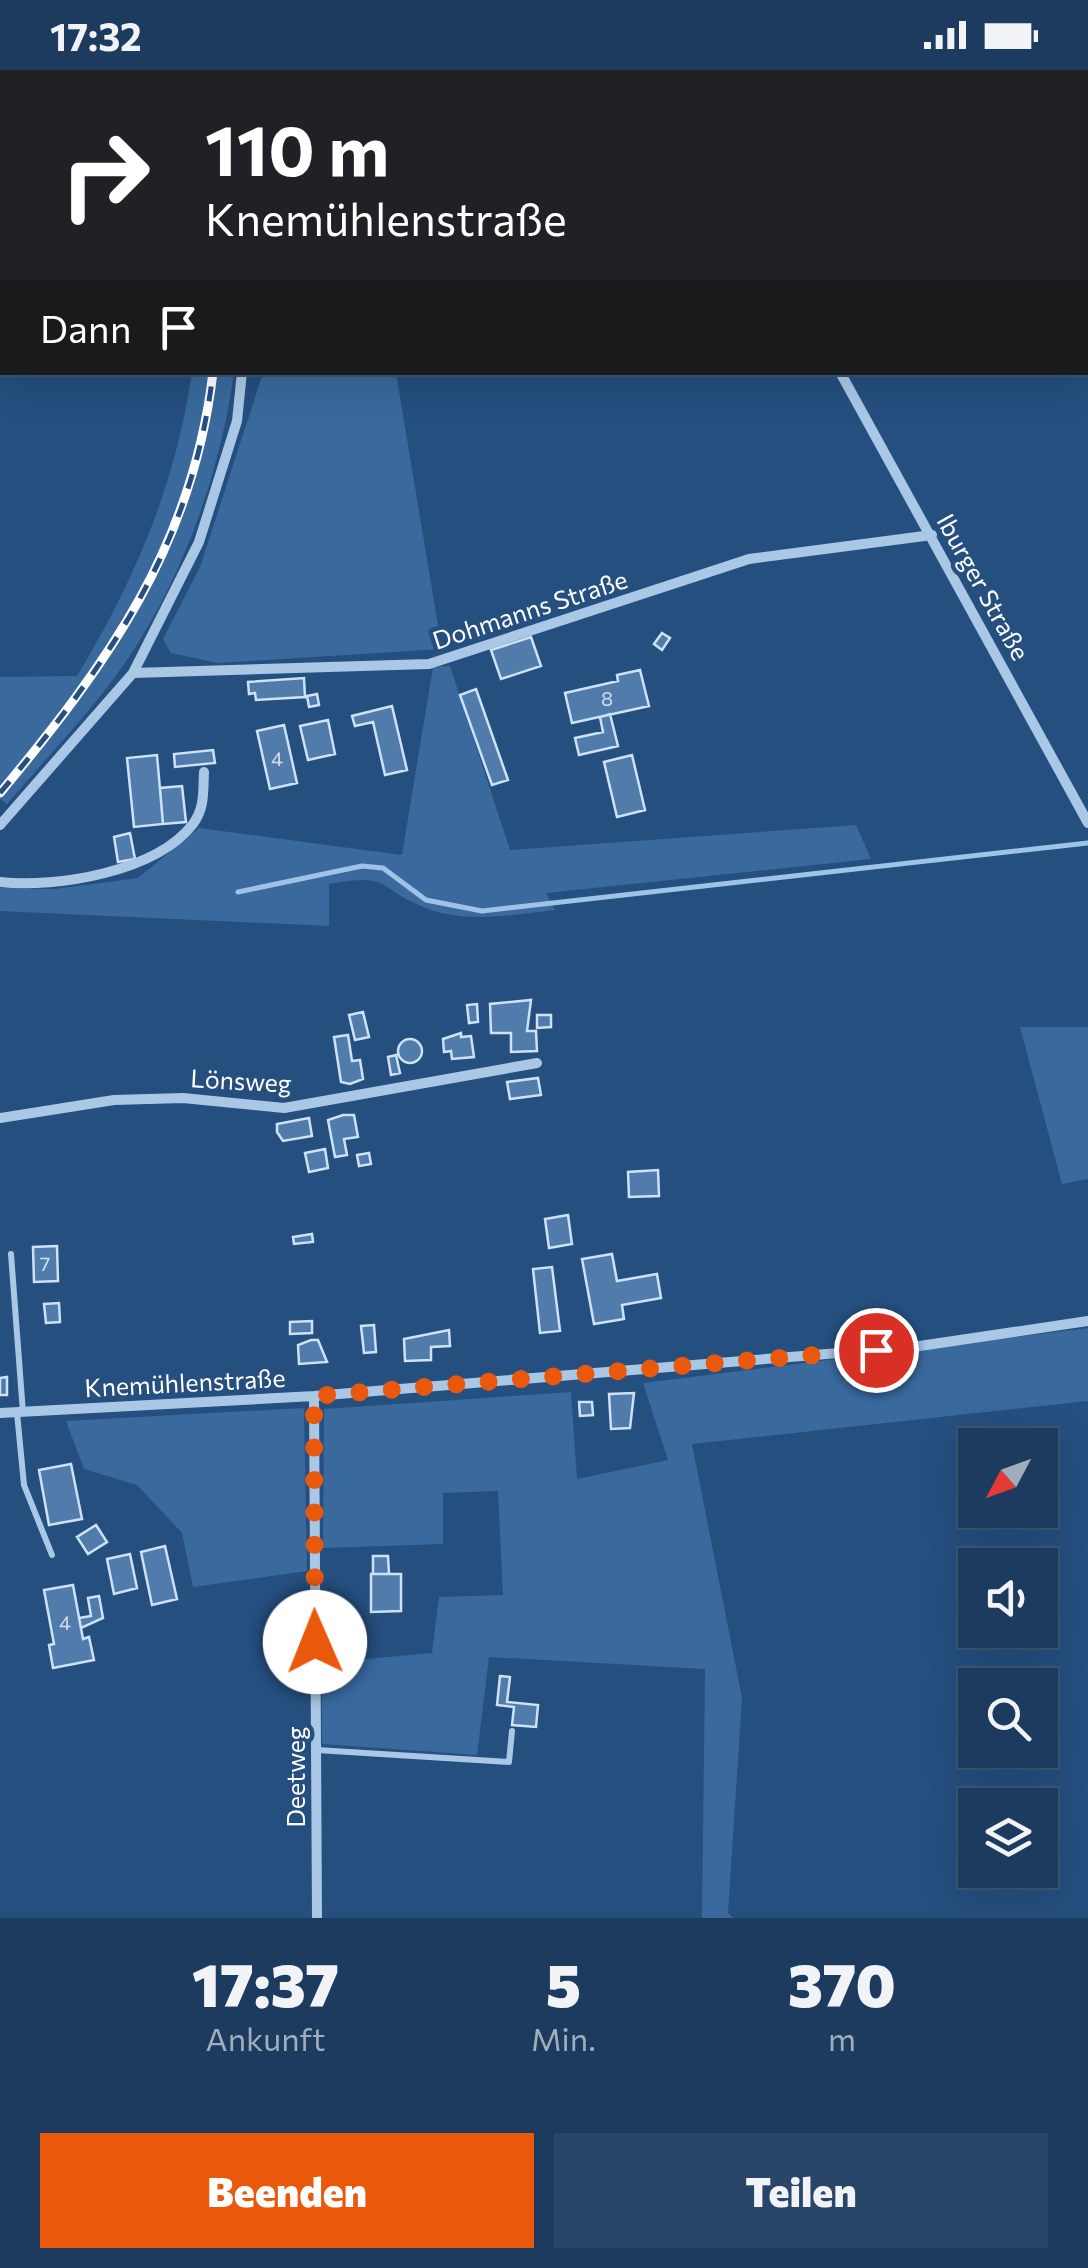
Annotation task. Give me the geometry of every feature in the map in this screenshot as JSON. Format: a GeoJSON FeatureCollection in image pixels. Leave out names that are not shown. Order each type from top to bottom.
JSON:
{"type":"FeatureCollection","features":[{"type":"Feature","properties":{"kind":"street"},"geometry":{"type":"LineString","coordinates":[[2,818],[134,672],[200,542],[238,421],[242,375]]}},
{"type":"Feature","properties":{"kind":"street","name":"Iburger Straße"},"geometry":{"type":"LineString","coordinates":[[842,375],[1088,823]]}},
{"type":"Feature","properties":{"kind":"street","name":"Dohmanns Straße"},"geometry":{"type":"LineString","coordinates":[[134,672],[429,664],[749,558],[932,535]]}},
{"type":"Feature","properties":{"kind":"street"},"geometry":{"type":"LineString","coordinates":[[0,882],[53,881],[128,870],[192,826],[203,806],[204,772]]}},
{"type":"Feature","properties":{"kind":"street","name":"Lönsweg"},"geometry":{"type":"LineString","coordinates":[[0,1118],[114,1100],[184,1098],[284,1108],[537,1063]]}},
{"type":"Feature","properties":{"kind":"street","name":"Knemühlenstraße"},"geometry":{"type":"LineString","coordinates":[[0,1413],[314,1396],[914,1346],[1088,1321]]}},
{"type":"Feature","properties":{"kind":"street","name":"Deetweg"},"geometry":{"type":"LineString","coordinates":[[314,1396],[317,1918]]}},
{"type":"Feature","properties":{"kind":"lane"},"geometry":{"type":"LineString","coordinates":[[11,1254],[24,1486],[52,1555]]}},
{"type":"Feature","properties":{"kind":"lane"},"geometry":{"type":"LineString","coordinates":[[316,1750],[509,1762],[512,1731]]}},
{"type":"Feature","properties":{"kind":"shaded area"},"geometry":{"type":"Polygon","coordinates":[[[192,375],[234,375],[209,484],[167,591],[115,676],[7,804],[0,799],[0,677],[77,676],[135,567],[164,492],[192,375]]]}},
{"type":"Feature","properties":{"kind":"shaded area"},"geometry":{"type":"Polygon","coordinates":[[[262,375],[396,375],[442,649],[218,663],[171,653],[163,639],[200,567],[262,375]]]}},
{"type":"Feature","properties":{"kind":"shaded area"},"geometry":{"type":"Polygon","coordinates":[[[450,666],[510,850],[856,825],[871,859],[546,893],[555,910],[488,917],[439,912],[374,881],[363,880],[329,884],[329,926],[0,911],[0,888],[55,889],[138,878],[199,828],[402,855],[433,667],[450,666]]]}},
{"type":"Feature","properties":{"kind":"shaded area"},"geometry":{"type":"Polygon","coordinates":[[[1020,1027],[1088,1027],[1088,1179],[1062,1184],[1020,1027]]]}},
{"type":"Feature","properties":{"kind":"shaded area"},"geometry":{"type":"Polygon","coordinates":[[[1088,1328],[1088,1401],[692,1444],[742,1698],[728,1913],[733,1918],[702,1918],[705,1669],[489,1657],[477,1755],[322,1744],[322,1663],[432,1653],[439,1597],[503,1595],[498,1491],[443,1493],[443,1544],[323,1548],[324,1409],[571,1392],[577,1479],[668,1460],[643,1383],[1088,1328]]]}},
{"type":"Feature","properties":{"kind":"shaded area"},"geometry":{"type":"Polygon","coordinates":[[[304,1408],[307,1571],[193,1587],[182,1533],[137,1485],[84,1469],[66,1421],[304,1408]]]}},
{"type":"Feature","properties":{"kind":"building"},"geometry":{"type":"Polygon","coordinates":[[[662,633],[670,638],[662,650],[654,644],[662,633]]]}},
{"type":"Feature","properties":{"kind":"building"},"geometry":{"type":"Polygon","coordinates":[[[531,637],[541,666],[501,679],[491,650],[531,637]]]}},
{"type":"Feature","properties":{"kind":"building"},"geometry":{"type":"Polygon","coordinates":[[[640,670],[649,706],[572,723],[565,693],[618,681],[617,675],[640,670]]]}},
{"type":"Feature","properties":{"kind":"building"},"geometry":{"type":"Polygon","coordinates":[[[304,678],[305,697],[256,700],[255,693],[249,694],[248,682],[304,678]]]}},
{"type":"Feature","properties":{"kind":"building"},"geometry":{"type":"Polygon","coordinates":[[[476,689],[508,780],[492,785],[460,695],[476,689]]]}},
{"type":"Feature","properties":{"kind":"building"},"geometry":{"type":"Polygon","coordinates":[[[317,694],[319,705],[309,707],[307,696],[317,694]]]}},
{"type":"Feature","properties":{"kind":"building"},"geometry":{"type":"Polygon","coordinates":[[[392,706],[407,770],[385,775],[373,722],[355,726],[352,716],[392,706]]]}},
{"type":"Feature","properties":{"kind":"building"},"geometry":{"type":"Polygon","coordinates":[[[610,714],[618,746],[579,755],[575,738],[603,732],[600,717],[610,714]]]}},
{"type":"Feature","properties":{"kind":"building"},"geometry":{"type":"Polygon","coordinates":[[[328,720],[335,754],[308,760],[300,726],[328,720]]]}},
{"type":"Feature","properties":{"kind":"building"},"geometry":{"type":"Polygon","coordinates":[[[284,725],[297,783],[270,789],[257,731],[284,725]]]}},
{"type":"Feature","properties":{"kind":"building"},"geometry":{"type":"Polygon","coordinates":[[[213,750],[215,763],[175,767],[174,754],[213,750]]]}},
{"type":"Feature","properties":{"kind":"building"},"geometry":{"type":"Polygon","coordinates":[[[157,755],[163,824],[134,827],[127,758],[157,755]]]}},
{"type":"Feature","properties":{"kind":"building"},"geometry":{"type":"Polygon","coordinates":[[[632,755],[645,810],[617,817],[604,762],[632,755]]]}},
{"type":"Feature","properties":{"kind":"building"},"geometry":{"type":"Polygon","coordinates":[[[182,786],[186,822],[163,824],[160,788],[182,786]]]}},
{"type":"Feature","properties":{"kind":"building"},"geometry":{"type":"Polygon","coordinates":[[[130,833],[135,859],[118,862],[114,837],[130,833]]]}},
{"type":"Feature","properties":{"kind":"building"},"geometry":{"type":"Polygon","coordinates":[[[531,1000],[527,1031],[536,1031],[537,1051],[511,1052],[511,1033],[491,1033],[490,1004],[531,1000]]]}},
{"type":"Feature","properties":{"kind":"building"},"geometry":{"type":"Polygon","coordinates":[[[477,1004],[478,1022],[469,1023],[467,1005],[477,1004]]]}},
{"type":"Feature","properties":{"kind":"building"},"geometry":{"type":"Polygon","coordinates":[[[363,1012],[369,1037],[355,1040],[349,1015],[363,1012]]]}},
{"type":"Feature","properties":{"kind":"building"},"geometry":{"type":"Polygon","coordinates":[[[537,1015],[551,1015],[551,1027],[537,1028],[537,1015]]]}},
{"type":"Feature","properties":{"kind":"building"},"geometry":{"type":"Polygon","coordinates":[[[461,1033],[461,1037],[471,1036],[474,1057],[452,1059],[451,1051],[444,1052],[443,1039],[461,1033]]]}},
{"type":"Feature","properties":{"kind":"building"},"geometry":{"type":"Polygon","coordinates":[[[348,1035],[352,1061],[360,1060],[363,1079],[350,1084],[341,1082],[334,1037],[348,1035]]]}},
{"type":"Feature","properties":{"kind":"building"},"geometry":{"type":"Polygon","coordinates":[[[410,1039],[422,1051],[410,1063],[398,1051],[410,1039]]]}},
{"type":"Feature","properties":{"kind":"building"},"geometry":{"type":"Polygon","coordinates":[[[396,1055],[400,1073],[391,1075],[388,1057],[396,1055]]]}},
{"type":"Feature","properties":{"kind":"building"},"geometry":{"type":"Polygon","coordinates":[[[538,1078],[541,1095],[510,1099],[507,1082],[538,1078]]]}},
{"type":"Feature","properties":{"kind":"building"},"geometry":{"type":"Polygon","coordinates":[[[354,1115],[358,1137],[344,1139],[347,1155],[335,1157],[328,1120],[354,1115]]]}},
{"type":"Feature","properties":{"kind":"building"},"geometry":{"type":"Polygon","coordinates":[[[309,1118],[312,1136],[283,1141],[277,1132],[277,1124],[309,1118]]]}},
{"type":"Feature","properties":{"kind":"building"},"geometry":{"type":"Polygon","coordinates":[[[325,1149],[328,1168],[309,1172],[305,1153],[325,1149]]]}},
{"type":"Feature","properties":{"kind":"building"},"geometry":{"type":"Polygon","coordinates":[[[369,1153],[371,1164],[359,1166],[357,1155],[369,1153]]]}},
{"type":"Feature","properties":{"kind":"building"},"geometry":{"type":"Polygon","coordinates":[[[658,1170],[659,1196],[629,1197],[628,1172],[658,1170]]]}},
{"type":"Feature","properties":{"kind":"building"},"geometry":{"type":"Polygon","coordinates":[[[568,1215],[572,1244],[549,1248],[545,1219],[568,1215]]]}},
{"type":"Feature","properties":{"kind":"building"},"geometry":{"type":"Polygon","coordinates":[[[312,1234],[313,1242],[294,1244],[293,1237],[312,1234]]]}},
{"type":"Feature","properties":{"kind":"building"},"geometry":{"type":"Polygon","coordinates":[[[57,1246],[58,1281],[34,1282],[33,1247],[57,1246]]]}},
{"type":"Feature","properties":{"kind":"building"},"geometry":{"type":"Polygon","coordinates":[[[612,1254],[617,1281],[657,1274],[661,1298],[622,1305],[624,1319],[594,1324],[582,1259],[612,1254]]]}},
{"type":"Feature","properties":{"kind":"building"},"geometry":{"type":"Polygon","coordinates":[[[552,1267],[560,1331],[540,1333],[533,1269],[552,1267]]]}},
{"type":"Feature","properties":{"kind":"building"},"geometry":{"type":"Polygon","coordinates":[[[59,1303],[60,1322],[46,1323],[44,1304],[59,1303]]]}},
{"type":"Feature","properties":{"kind":"building"},"geometry":{"type":"Polygon","coordinates":[[[312,1321],[312,1333],[290,1334],[290,1322],[312,1321]]]}},
{"type":"Feature","properties":{"kind":"building"},"geometry":{"type":"Polygon","coordinates":[[[374,1325],[376,1352],[364,1353],[361,1326],[374,1325]]]}},
{"type":"Feature","properties":{"kind":"building"},"geometry":{"type":"Polygon","coordinates":[[[449,1330],[450,1346],[431,1347],[431,1360],[405,1361],[404,1339],[449,1330]]]}},
{"type":"Feature","properties":{"kind":"building"},"geometry":{"type":"Polygon","coordinates":[[[318,1340],[327,1362],[299,1364],[298,1345],[318,1340]]]}},
{"type":"Feature","properties":{"kind":"building"},"geometry":{"type":"Polygon","coordinates":[[[7,1377],[7,1395],[0,1395],[0,1378],[7,1377]]]}},
{"type":"Feature","properties":{"kind":"building"},"geometry":{"type":"Polygon","coordinates":[[[634,1393],[630,1428],[611,1429],[609,1394],[634,1393]]]}},
{"type":"Feature","properties":{"kind":"building"},"geometry":{"type":"Polygon","coordinates":[[[579,1402],[592,1402],[593,1415],[580,1416],[579,1402]]]}},
{"type":"Feature","properties":{"kind":"building"},"geometry":{"type":"Polygon","coordinates":[[[71,1464],[82,1519],[49,1525],[39,1470],[71,1464]]]}},
{"type":"Feature","properties":{"kind":"building"},"geometry":{"type":"Polygon","coordinates":[[[96,1525],[107,1542],[88,1554],[77,1537],[96,1525]]]}},
{"type":"Feature","properties":{"kind":"building"},"geometry":{"type":"Polygon","coordinates":[[[165,1546],[177,1599],[152,1605],[141,1552],[165,1546]]]}},
{"type":"Feature","properties":{"kind":"building"},"geometry":{"type":"Polygon","coordinates":[[[130,1554],[137,1588],[114,1594],[107,1559],[130,1554]]]}},
{"type":"Feature","properties":{"kind":"building"},"geometry":{"type":"Polygon","coordinates":[[[373,1556],[388,1556],[389,1574],[373,1574],[373,1556]]]}},
{"type":"Feature","properties":{"kind":"building"},"geometry":{"type":"Polygon","coordinates":[[[371,1574],[401,1574],[401,1611],[371,1612],[371,1574]]]}},
{"type":"Feature","properties":{"kind":"building"},"geometry":{"type":"Polygon","coordinates":[[[73,1585],[83,1639],[89,1637],[94,1660],[53,1668],[49,1645],[54,1644],[44,1590],[73,1585]]]}},
{"type":"Feature","properties":{"kind":"building"},"geometry":{"type":"Polygon","coordinates":[[[99,1596],[103,1618],[81,1628],[79,1618],[91,1616],[88,1598],[99,1596]]]}},
{"type":"Feature","properties":{"kind":"building"},"geometry":{"type":"Polygon","coordinates":[[[500,1676],[510,1677],[507,1702],[538,1705],[536,1727],[512,1725],[514,1707],[497,1705],[500,1676]]]}},
{"type":"Feature","properties":{"kind":"waterway"},"geometry":{"type":"LineString","coordinates":[[238,892],[362,866],[383,868],[426,900],[482,911],[1088,843]]}},
{"type":"Feature","properties":{"kind":"railway"},"geometry":{"type":"LineString","coordinates":[[0,793],[76,697],[140,599],[186,493],[203,435],[213,375]]}},
{"type":"Feature","properties":{"kind":"route"},"geometry":{"type":"LineString","coordinates":[[315,1642],[314,1396],[876,1350]]}}]}
